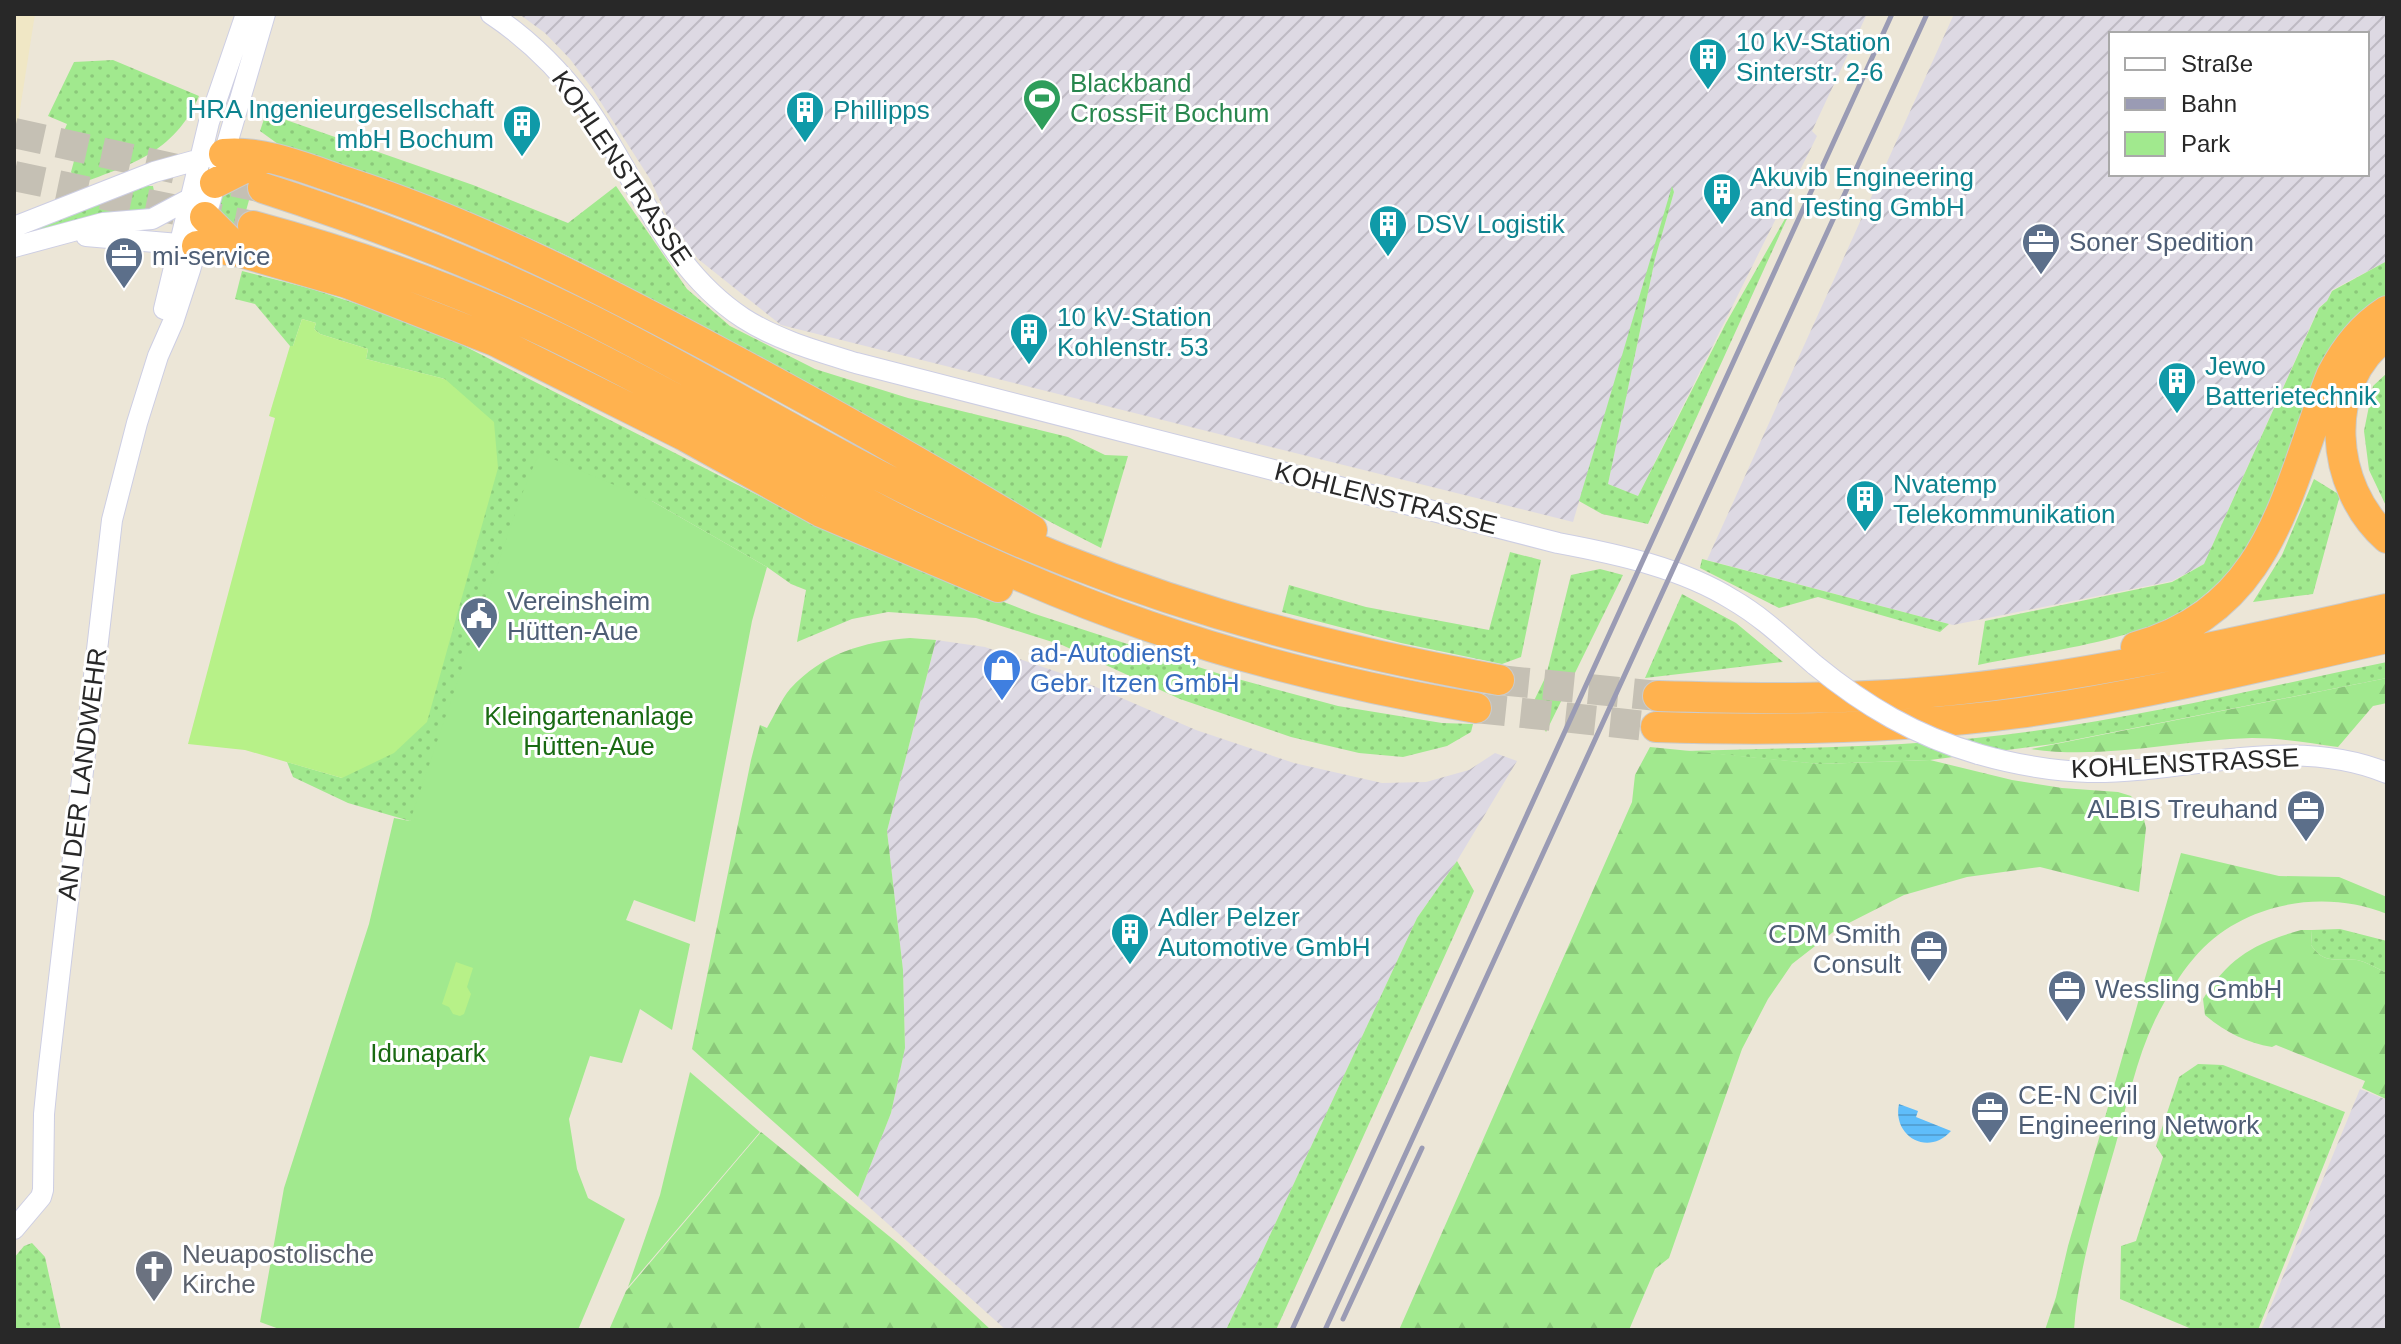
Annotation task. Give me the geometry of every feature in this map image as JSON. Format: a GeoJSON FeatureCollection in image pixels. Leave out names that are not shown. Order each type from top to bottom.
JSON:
{"type":"FeatureCollection","features":[{"type":"Feature","properties":{"kind":"highway"},"geometry":{"type":"LineString","coordinates":[[246,239],[207,182],[264,158],[301,167],[432,213],[523,252],[634,306],[831,411],[1112,579]]}},
{"type":"Feature","properties":{"kind":"highway"},"geometry":{"type":"LineString","coordinates":[[263,188],[412,240],[587,318],[924,498],[1054,557],[1194,608],[1305,640],[1499,680]]}},
{"type":"Feature","properties":{"kind":"highway"},"geometry":{"type":"LineString","coordinates":[[188,245],[246,239],[357,255],[550,334],[905,523],[1036,584],[1151,627],[1309,674],[1476,708]]}},
{"type":"Feature","properties":{"kind":"highway"},"geometry":{"type":"LineString","coordinates":[[2053,676],[2080,659],[2155,641],[2181,629],[2212,607],[2244,576],[2267,542],[2287,503],[2332,374],[2351,342],[2387,311]]}},
{"type":"Feature","properties":{"kind":"highway"},"geometry":{"type":"LineString","coordinates":[[2387,335],[2361,364],[2348,389],[2341,421],[2341,454],[2347,481],[2357,503],[2372,525],[2387,538]]}},
{"type":"Feature","properties":{"kind":"highway"},"geometry":{"type":"LineString","coordinates":[[1658,696],[1819,698],[1961,689],[2053,676],[2387,609]]}},
{"type":"Feature","properties":{"kind":"highway"},"geometry":{"type":"LineString","coordinates":[[1656,727],[1820,729],[2005,714],[2173,686],[2387,638]]}},
{"type":"Feature","properties":{"kind":"street"},"geometry":{"type":"LineString","coordinates":[[207,182],[209,122],[246,14]]}},
{"type":"Feature","properties":{"kind":"street"},"geometry":{"type":"LineString","coordinates":[[14,247],[103,223],[152,219],[207,182],[265,14]]}},
{"type":"Feature","properties":{"kind":"street","name":"KOHLENSTRASSE"},"geometry":{"type":"LineString","coordinates":[[491,14],[556,68],[584,103],[656,226],[681,260],[728,307],[771,334],[856,363],[1669,571],[1732,598],[1885,716],[1924,736],[1978,754],[2048,768],[2088,772],[2271,755],[2326,758],[2387,773]]}},
{"type":"Feature","properties":{"kind":"street"},"geometry":{"type":"LineString","coordinates":[[14,227],[154,172],[207,182]]}},
{"type":"Feature","properties":{"kind":"street"},"geometry":{"type":"LineString","coordinates":[[154,172],[175,183],[207,182]]}},
{"type":"Feature","properties":{"kind":"street","name":"AN DER LANDWEHR"},"geometry":{"type":"LineString","coordinates":[[14,1229],[41,1197],[49,1059],[112,520],[158,356],[173,322],[188,245],[207,182]]}},
{"type":"Feature","properties":{"kind":"street"},"geometry":{"type":"LineString","coordinates":[[42,238],[108,236],[188,245]]}},
{"type":"Feature","properties":{"kind":"shaded area"},"geometry":{"type":"Polygon","coordinates":[[[14,14],[35,14],[18,122],[14,124],[14,14]]]}},
{"type":"Feature","properties":{"kind":"shaded area"},"geometry":{"type":"Polygon","coordinates":[[[519,14],[1867,14],[1812,131],[1817,136],[1638,496],[1608,484],[1655,259],[1674,192],[1672,188],[1573,522],[781,325],[698,259],[668,218],[650,179],[591,87],[545,33],[519,14]]]}},
{"type":"Feature","properties":{"kind":"shaded area"},"geometry":{"type":"Polygon","coordinates":[[[1954,14],[2387,14],[2387,261],[2332,290],[2327,301],[2319,307],[2204,564],[2172,581],[1953,625],[1707,560],[1954,14]]]}},
{"type":"Feature","properties":{"kind":"shaded area"},"geometry":{"type":"Polygon","coordinates":[[[936,640],[985,647],[1075,678],[1196,730],[1294,763],[1382,783],[1426,782],[1469,770],[1495,753],[1517,761],[1457,861],[1417,918],[1226,1330],[1006,1330],[858,1197],[891,1113],[905,1048],[903,970],[887,831],[936,640]]]}},
{"type":"Feature","properties":{"kind":"shaded area"},"geometry":{"type":"Polygon","coordinates":[[[2360,1089],[2387,1100],[2387,1330],[2261,1330],[2360,1089]]]}},
{"type":"Feature","properties":{"kind":"green space"},"geometry":{"type":"Polygon","coordinates":[[[113,60],[199,96],[177,132],[148,155],[74,186],[76,180],[71,172],[77,150],[60,141],[67,124],[48,116],[74,62],[113,60]]]}},
{"type":"Feature","properties":{"kind":"green space"},"geometry":{"type":"Polygon","coordinates":[[[266,113],[473,185],[568,223],[616,186],[687,289],[730,326],[815,369],[908,398],[1068,437],[1105,455],[1128,456],[1101,548],[970,479],[713,333],[582,263],[470,214],[278,144],[260,131],[266,113]]]}},
{"type":"Feature","properties":{"kind":"green space"},"geometry":{"type":"Polygon","coordinates":[[[257,172],[238,239],[222,218],[220,202],[229,189],[257,172]]]}},
{"type":"Feature","properties":{"kind":"green space"},"geometry":{"type":"Polygon","coordinates":[[[143,186],[153,186],[158,212],[78,220],[26,233],[143,186]]]}},
{"type":"Feature","properties":{"kind":"green space"},"geometry":{"type":"Polygon","coordinates":[[[1672,186],[1674,192],[1655,259],[1608,484],[1638,496],[1726,323],[1795,201],[1648,524],[1602,514],[1579,501],[1672,186]]]}},
{"type":"Feature","properties":{"kind":"green space"},"geometry":{"type":"Polygon","coordinates":[[[2387,261],[2387,300],[2341,340],[2323,362],[2267,509],[2254,535],[2221,580],[2173,616],[2152,625],[2104,640],[1978,665],[1985,621],[2172,582],[2204,564],[2319,308],[2332,291],[2387,261]]]}},
{"type":"Feature","properties":{"kind":"green space"},"geometry":{"type":"Polygon","coordinates":[[[242,271],[312,289],[427,327],[868,549],[1032,613],[1223,675],[1338,706],[1442,723],[1473,724],[1471,732],[1447,746],[1403,757],[1359,753],[1291,737],[1180,699],[1062,645],[976,618],[888,612],[852,619],[797,642],[806,590],[652,501],[410,821],[348,803],[293,777],[287,762],[342,778],[445,379],[366,359],[368,349],[320,334],[314,329],[316,323],[302,319],[293,346],[290,346],[255,304],[235,299],[242,271]]]}},
{"type":"Feature","properties":{"kind":"green space"},"geometry":{"type":"Polygon","coordinates":[[[302,319],[316,323],[314,329],[320,334],[368,349],[366,359],[445,379],[494,422],[498,468],[427,722],[394,753],[342,778],[245,750],[188,744],[275,418],[269,416],[290,346],[293,346],[302,319]]]}},
{"type":"Feature","properties":{"kind":"green space"},"geometry":{"type":"Polygon","coordinates":[[[2387,373],[2387,508],[2369,470],[2364,431],[2373,386],[2387,373]]]}},
{"type":"Feature","properties":{"kind":"green space"},"geometry":{"type":"Polygon","coordinates":[[[539,453],[652,501],[767,567],[752,621],[695,922],[634,900],[626,920],[690,944],[672,1030],[640,1009],[622,1063],[590,1056],[569,1119],[577,1169],[588,1198],[625,1219],[578,1330],[282,1330],[260,1322],[284,1188],[369,924],[394,818],[410,821],[520,499],[539,453]]]}},
{"type":"Feature","properties":{"kind":"green space"},"geometry":{"type":"Polygon","coordinates":[[[2314,479],[2340,495],[2313,594],[2253,602],[2282,555],[2314,479]]]}},
{"type":"Feature","properties":{"kind":"green space"},"geometry":{"type":"Polygon","coordinates":[[[1510,552],[1541,560],[1521,657],[1502,664],[1401,643],[1282,612],[1289,585],[1366,607],[1489,630],[1510,552]]]}},
{"type":"Feature","properties":{"kind":"green space"},"geometry":{"type":"Polygon","coordinates":[[[1702,559],[1949,624],[1940,632],[1818,597],[1779,608],[1700,568],[1702,559]]]}},
{"type":"Feature","properties":{"kind":"green space"},"geometry":{"type":"Polygon","coordinates":[[[1600,569],[1623,575],[1546,732],[1531,707],[1546,676],[1571,575],[1600,569]]]}},
{"type":"Feature","properties":{"kind":"green space"},"geometry":{"type":"Polygon","coordinates":[[[1682,594],[1736,623],[1783,662],[1645,678],[1682,594]]]}},
{"type":"Feature","properties":{"kind":"green space"},"geometry":{"type":"Polygon","coordinates":[[[910,638],[936,640],[887,831],[903,970],[905,1048],[891,1113],[858,1197],[692,1049],[760,725],[767,728],[790,689],[816,666],[860,646],[910,638]]]}},
{"type":"Feature","properties":{"kind":"green space"},"geometry":{"type":"Polygon","coordinates":[[[2387,662],[2387,678],[2053,744],[1930,760],[1820,764],[1685,751],[1903,744],[2028,732],[2182,705],[2387,662]]]}},
{"type":"Feature","properties":{"kind":"green space"},"geometry":{"type":"Polygon","coordinates":[[[2387,678],[2387,703],[2373,706],[2338,747],[2252,738],[2114,751],[2031,749],[2387,678]]]}},
{"type":"Feature","properties":{"kind":"green space"},"geometry":{"type":"Polygon","coordinates":[[[1650,747],[1820,764],[1930,760],[2012,780],[2118,792],[2131,796],[2142,811],[2146,828],[2139,892],[2040,867],[1967,877],[1904,895],[1837,929],[1792,964],[1768,999],[1742,1049],[1669,1258],[1655,1269],[1629,1330],[1399,1330],[1632,802],[1635,775],[1650,747]]]}},
{"type":"Feature","properties":{"kind":"green space"},"geometry":{"type":"Polygon","coordinates":[[[2181,853],[2279,876],[2339,877],[2387,897],[2387,914],[2336,902],[2283,906],[2234,924],[2213,939],[2188,965],[2155,1020],[2137,1067],[2090,1238],[2074,1330],[2045,1330],[2056,1297],[2181,853]]]}},
{"type":"Feature","properties":{"kind":"green space"},"geometry":{"type":"Polygon","coordinates":[[[1457,861],[1474,891],[1276,1330],[1226,1330],[1417,918],[1457,861]]]}},
{"type":"Feature","properties":{"kind":"green space"},"geometry":{"type":"Polygon","coordinates":[[[2340,929],[2387,941],[2387,973],[2357,960],[2326,958],[2316,952],[2311,945],[2312,930],[2340,929]]]}},
{"type":"Feature","properties":{"kind":"green space"},"geometry":{"type":"Polygon","coordinates":[[[2301,930],[2312,930],[2311,945],[2321,956],[2361,961],[2387,973],[2386,1099],[2362,1088],[2365,1081],[2276,1045],[2272,1047],[2245,1040],[2205,1015],[2203,999],[2233,962],[2257,946],[2301,930]]]}},
{"type":"Feature","properties":{"kind":"green space"},"geometry":{"type":"Polygon","coordinates":[[[456,962],[473,968],[467,987],[471,994],[464,1014],[460,1016],[442,1004],[456,962]]]}},
{"type":"Feature","properties":{"kind":"green space"},"geometry":{"type":"Polygon","coordinates":[[[2198,1064],[2223,1065],[2345,1112],[2258,1330],[2194,1330],[2120,1299],[2121,1246],[2136,1241],[2163,1157],[2156,1146],[2179,1077],[2198,1064]]]}},
{"type":"Feature","properties":{"kind":"green space"},"geometry":{"type":"Polygon","coordinates":[[[690,1072],[760,1132],[628,1287],[660,1195],[690,1072]]]}},
{"type":"Feature","properties":{"kind":"green space"},"geometry":{"type":"Polygon","coordinates":[[[761,1132],[900,1245],[991,1330],[609,1330],[626,1291],[761,1132]]]}},
{"type":"Feature","properties":{"kind":"green space"},"geometry":{"type":"Polygon","coordinates":[[[32,1243],[45,1257],[61,1330],[14,1330],[14,1258],[24,1246],[32,1243]]]}},
{"type":"Feature","properties":{"kind":"water"},"geometry":{"type":"Polygon","coordinates":[[[1899,1104],[1918,1111],[1916,1117],[1951,1131],[1942,1139],[1932,1142],[1914,1139],[1901,1125],[1899,1104]]]}},
{"type":"Feature","properties":{"kind":"tunnel"},"geometry":{"type":"LineString","coordinates":[[14,133],[263,188]]}},
{"type":"Feature","properties":{"kind":"tunnel"},"geometry":{"type":"LineString","coordinates":[[14,176],[253,226]]}},
{"type":"Feature","properties":{"kind":"tunnel"},"geometry":{"type":"LineString","coordinates":[[1499,680],[1658,696]]}},
{"type":"Feature","properties":{"kind":"tunnel"},"geometry":{"type":"LineString","coordinates":[[1476,708],[1656,727]]}},
{"type":"Feature","properties":{"kind":"railway"},"geometry":{"type":"LineString","coordinates":[[1292,1330],[1892,14]]}},
{"type":"Feature","properties":{"kind":"railway"},"geometry":{"type":"LineString","coordinates":[[1325,1330],[1927,14]]}},
{"type":"Feature","properties":{"kind":"railway"},"geometry":{"type":"LineString","coordinates":[[1343,1319],[1422,1148]]}},
{"type":"Feature","properties":{"kind":"place","name":"10 kV-Station Sinterstr. 2-6"},"geometry":{"type":"Point","coordinates":[1708,91]}},
{"type":"Feature","properties":{"kind":"place","name":"Blackband CrossFit Bochum"},"geometry":{"type":"Point","coordinates":[1042,132]}},
{"type":"Feature","properties":{"kind":"place","name":"Phillipps"},"geometry":{"type":"Point","coordinates":[805,144]}},
{"type":"Feature","properties":{"kind":"place","name":"HRA Ingenieurgesellschaft mbH Bochum"},"geometry":{"type":"Point","coordinates":[522,158]}},
{"type":"Feature","properties":{"kind":"place","name":"Akuvib Engineering and Testing GmbH"},"geometry":{"type":"Point","coordinates":[1722,226]}},
{"type":"Feature","properties":{"kind":"place","name":"DSV Logistik"},"geometry":{"type":"Point","coordinates":[1388,258]}},
{"type":"Feature","properties":{"kind":"place","name":"Soner Spedition"},"geometry":{"type":"Point","coordinates":[2041,276]}},
{"type":"Feature","properties":{"kind":"place","name":"mi-service"},"geometry":{"type":"Point","coordinates":[124,290]}},
{"type":"Feature","properties":{"kind":"place","name":"10 kV-Station Kohlenstr. 53"},"geometry":{"type":"Point","coordinates":[1029,366]}},
{"type":"Feature","properties":{"kind":"place","name":"Jewo Batterietechnik"},"geometry":{"type":"Point","coordinates":[2177,415]}},
{"type":"Feature","properties":{"kind":"place","name":"Nvatemp Telekommunikation"},"geometry":{"type":"Point","coordinates":[1865,533]}},
{"type":"Feature","properties":{"kind":"place","name":"Vereinsheim Hütten-Aue"},"geometry":{"type":"Point","coordinates":[479,650]}},
{"type":"Feature","properties":{"kind":"place","name":"ad-Autodienst, Gebr. Itzen GmbH"},"geometry":{"type":"Point","coordinates":[1002,702]}},
{"type":"Feature","properties":{"kind":"place","name":"ALBIS Treuhand"},"geometry":{"type":"Point","coordinates":[2306,843]}},
{"type":"Feature","properties":{"kind":"place","name":"Adler Pelzer Automotive GmbH"},"geometry":{"type":"Point","coordinates":[1130,966]}},
{"type":"Feature","properties":{"kind":"place","name":"CDM Smith Consult"},"geometry":{"type":"Point","coordinates":[1929,983]}},
{"type":"Feature","properties":{"kind":"place","name":"Wessling GmbH"},"geometry":{"type":"Point","coordinates":[2067,1023]}},
{"type":"Feature","properties":{"kind":"place","name":"CE-N Civil Engineering Network"},"geometry":{"type":"Point","coordinates":[1990,1144]}},
{"type":"Feature","properties":{"kind":"place","name":"Neuapostolische Kirche"},"geometry":{"type":"Point","coordinates":[154,1303]}},
{"type":"Feature","properties":{"kind":"park label","name":"Kleingartenanlage Hütten-Aue"},"geometry":{"type":"Point","coordinates":[589,731]}},
{"type":"Feature","properties":{"kind":"park label","name":"Idunapark"},"geometry":{"type":"Point","coordinates":[428,1053]}}]}
